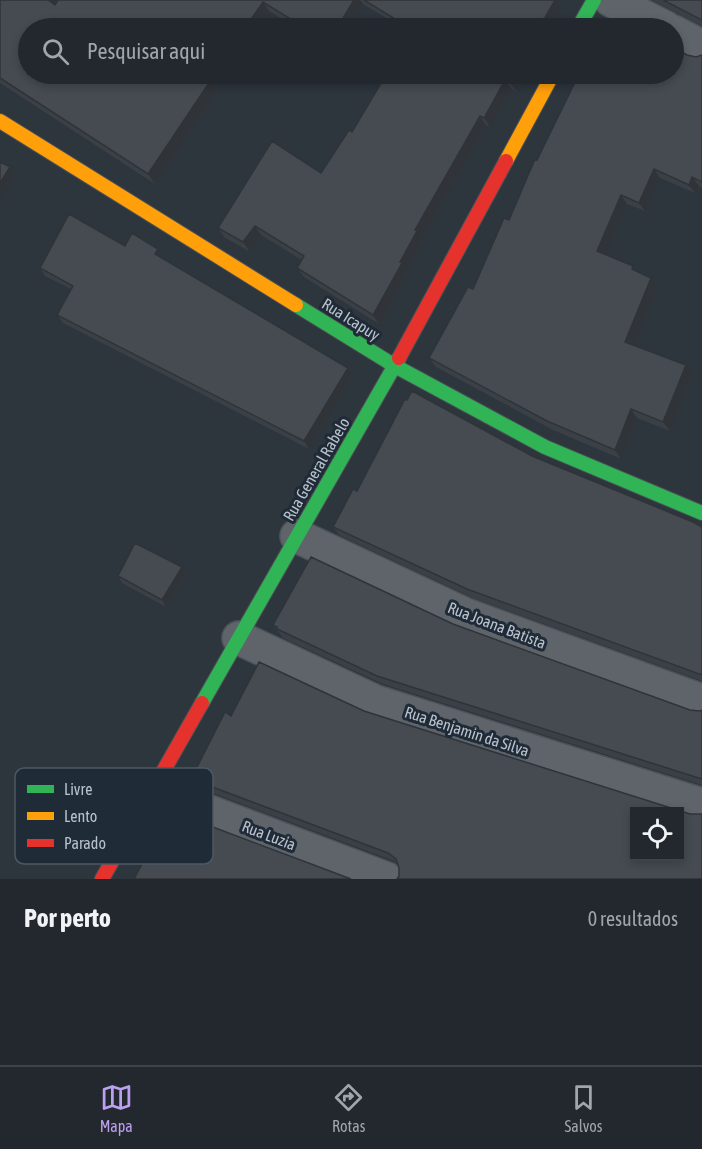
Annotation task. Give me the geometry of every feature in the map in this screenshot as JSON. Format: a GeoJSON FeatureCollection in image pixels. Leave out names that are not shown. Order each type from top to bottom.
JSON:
{"type":"FeatureCollection","features":[{"type":"Feature","properties":{"kind":"street"},"geometry":{"type":"LineString","coordinates":[[584,18],[594,0]]}},
{"type":"Feature","properties":{"kind":"street"},"geometry":{"type":"LineString","coordinates":[[611,0],[646,18]]}},
{"type":"Feature","properties":{"kind":"street"},"geometry":{"type":"LineString","coordinates":[[684,37],[702,47]]}},
{"type":"Feature","properties":{"kind":"street","name":"Rua General Rabelo"},"geometry":{"type":"LineString","coordinates":[[164,768],[395,366],[548,84]]}},
{"type":"Feature","properties":{"kind":"street","name":"Rua Icapuy"},"geometry":{"type":"LineString","coordinates":[[0,121],[395,366],[544,447],[702,513]]}},
{"type":"Feature","properties":{"kind":"street","name":"Rua Joana Batista"},"geometry":{"type":"LineString","coordinates":[[297,536],[466,615],[702,701]]}},
{"type":"Feature","properties":{"kind":"street","name":"Rua Benjamin da Silva"},"geometry":{"type":"LineString","coordinates":[[239,638],[376,702],[702,805]]}},
{"type":"Feature","properties":{"kind":"street","name":"Rua Luzia"},"geometry":{"type":"LineString","coordinates":[[213,813],[387,879]]}},
{"type":"Feature","properties":{"kind":"street","name":"Rua General Rabelo"},"geometry":{"type":"LineString","coordinates":[[102,879],[110,864]]}},
{"type":"Feature","properties":{"kind":"building"},"geometry":{"type":"Polygon","coordinates":[[[0,0],[48,0],[55,5],[58,0],[354,0],[343,18],[289,18],[263,2],[252,18],[18,18],[18,84],[208,84],[148,174],[0,78],[0,0]]]}},
{"type":"Feature","properties":{"kind":"building"},"geometry":{"type":"Polygon","coordinates":[[[364,0],[555,0],[545,18],[394,18],[364,0]]]}},
{"type":"Feature","properties":{"kind":"building"},"geometry":{"type":"Polygon","coordinates":[[[663,0],[702,0],[702,20],[663,0]]]}},
{"type":"Feature","properties":{"kind":"building"},"geometry":{"type":"Polygon","coordinates":[[[684,53],[696,57],[702,55],[702,182],[692,177],[689,185],[654,169],[639,203],[621,195],[597,251],[633,266],[632,269],[651,278],[625,342],[686,365],[663,422],[631,409],[615,450],[547,421],[429,358],[468,287],[473,289],[504,218],[509,220],[535,159],[537,160],[574,84],[684,84],[684,53]]]}},
{"type":"Feature","properties":{"kind":"building"},"geometry":{"type":"Polygon","coordinates":[[[381,84],[503,84],[484,118],[480,116],[415,230],[417,231],[400,262],[402,263],[373,315],[297,268],[304,256],[255,226],[243,242],[218,228],[272,141],[321,173],[349,130],[352,132],[381,84]]]}},
{"type":"Feature","properties":{"kind":"building"},"geometry":{"type":"Polygon","coordinates":[[[0,162],[10,167],[0,183],[0,162]]]}},
{"type":"Feature","properties":{"kind":"building"},"geometry":{"type":"Polygon","coordinates":[[[69,214],[125,246],[132,233],[158,249],[155,254],[348,368],[304,441],[57,315],[73,286],[40,268],[69,214]]]}},
{"type":"Feature","properties":{"kind":"building"},"geometry":{"type":"Polygon","coordinates":[[[412,391],[532,456],[702,527],[702,675],[467,589],[333,527],[353,489],[357,491],[405,399],[407,400],[412,391]]]}},
{"type":"Feature","properties":{"kind":"building"},"geometry":{"type":"Polygon","coordinates":[[[135,543],[182,567],[162,600],[118,576],[135,543]]]}},
{"type":"Feature","properties":{"kind":"building"},"geometry":{"type":"Polygon","coordinates":[[[311,557],[453,624],[690,710],[702,710],[702,779],[377,676],[277,629],[273,625],[311,557]]]}},
{"type":"Feature","properties":{"kind":"building"},"geometry":{"type":"Polygon","coordinates":[[[259,662],[364,711],[668,807],[630,807],[630,861],[684,861],[684,812],[702,814],[702,879],[397,879],[399,868],[396,859],[388,853],[213,787],[213,768],[197,768],[225,712],[231,716],[259,662]]]}},
{"type":"Feature","properties":{"kind":"building"},"geometry":{"type":"Polygon","coordinates":[[[213,827],[351,879],[134,879],[142,864],[213,864],[213,827]]]}},
{"type":"Feature","properties":{"kind":"traffic: fast"},"geometry":{"type":"LineString","coordinates":[[584,18],[594,0]]}},
{"type":"Feature","properties":{"kind":"traffic: fast"},"geometry":{"type":"LineString","coordinates":[[296,305],[395,366],[545,447],[702,513]]}},
{"type":"Feature","properties":{"kind":"traffic: fast"},"geometry":{"type":"LineString","coordinates":[[202,703],[399,358]]}},
{"type":"Feature","properties":{"kind":"traffic: slow"},"geometry":{"type":"LineString","coordinates":[[506,161],[548,84]]}},
{"type":"Feature","properties":{"kind":"traffic: slow"},"geometry":{"type":"LineString","coordinates":[[0,121],[296,305]]}},
{"type":"Feature","properties":{"kind":"traffic: jam"},"geometry":{"type":"LineString","coordinates":[[399,358],[506,161]]}},
{"type":"Feature","properties":{"kind":"traffic: jam"},"geometry":{"type":"LineString","coordinates":[[165,768],[202,703]]}},
{"type":"Feature","properties":{"kind":"traffic: jam"},"geometry":{"type":"LineString","coordinates":[[102,879],[111,864]]}}]}
